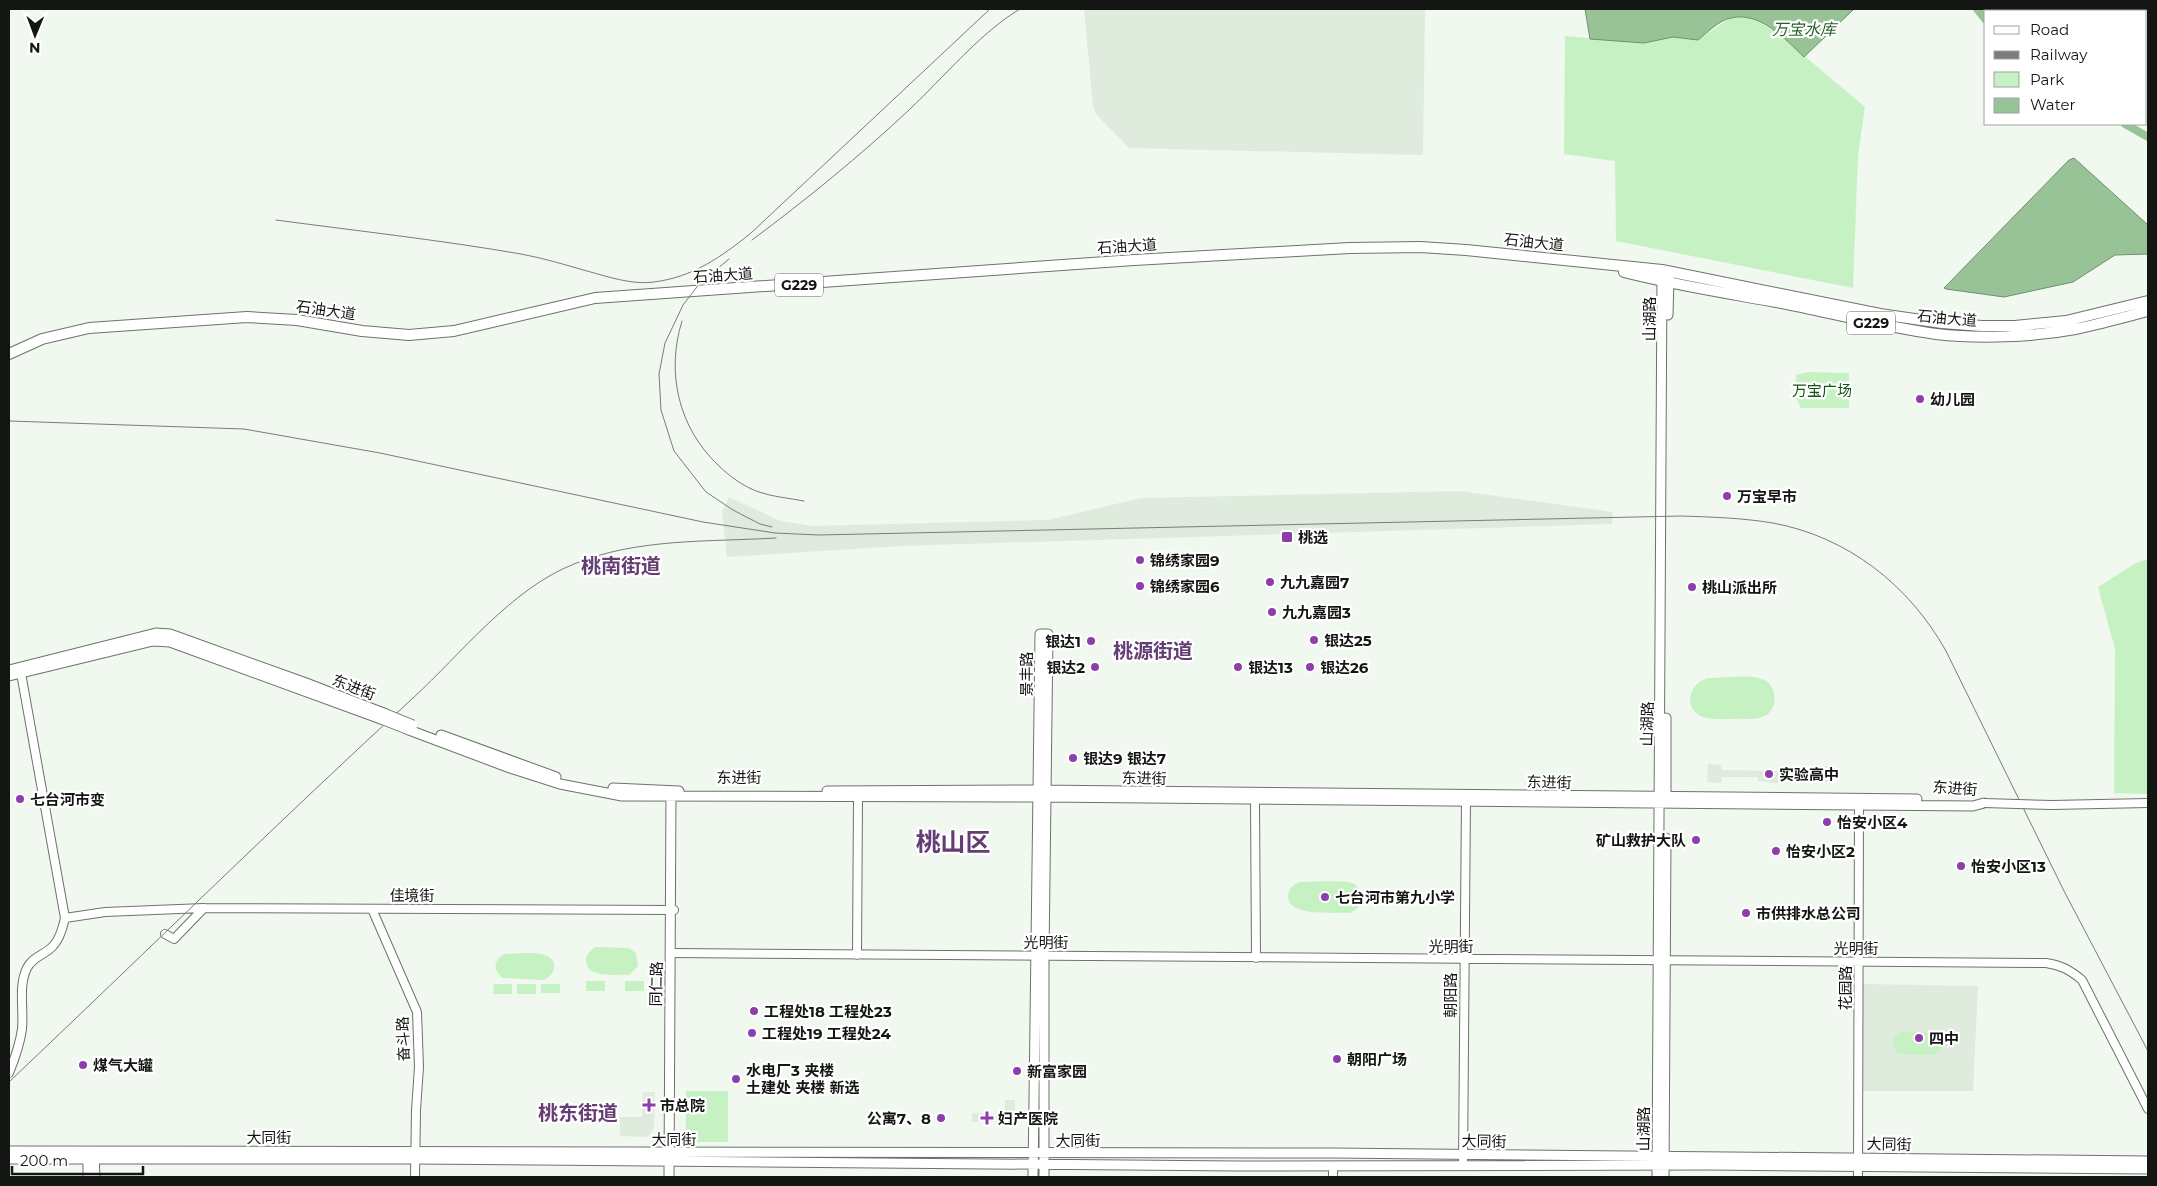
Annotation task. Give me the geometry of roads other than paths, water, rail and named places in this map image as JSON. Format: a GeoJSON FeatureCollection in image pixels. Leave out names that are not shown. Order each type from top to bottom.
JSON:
{"type":"FeatureCollection","features":[{"type":"Feature","properties":{"kind":"highway","name":"石油大道"},"geometry":{"type":"LineString","coordinates":[[9,354],[42,339],[89,328],[247,317],[297,320],[362,331],[409,335],[454,330],[595,298],[1282,251],[1420,247],[1476,250],[1597,264],[1880,314],[1942,323],[1982,326],[2015,326],[2066,321],[2148,301]]}},
{"type":"Feature","properties":{"kind":"highway","name":"石油大道"},"geometry":{"type":"LineString","coordinates":[[1666,276],[1866,322],[1937,334],[1972,336],[2022,335],[2072,330],[2148,311]]}},
{"type":"Feature","properties":{"kind":"main road","name":"山湖路"},"geometry":{"type":"LineString","coordinates":[[1657,1177],[1660,1161],[1666,276]]}},
{"type":"Feature","properties":{"kind":"main road","name":"东进街"},"geometry":{"type":"LineString","coordinates":[[9,670],[156,633],[170,634],[306,683],[411,727],[563,779],[618,790],[673,794],[858,797],[1042,794],[1255,800],[1466,798]]}},
{"type":"Feature","properties":{"kind":"main road","name":"景丰路"},"geometry":{"type":"LineString","coordinates":[[1033,1177],[1040,956],[1042,794],[1040,634],[1048,634],[1042,794]]}},
{"type":"Feature","properties":{"kind":"main road","name":"东进街"},"geometry":{"type":"LineString","coordinates":[[9,676],[153,640],[170,642],[383,716]]}},
{"type":"Feature","properties":{"kind":"main road"},"geometry":{"type":"LineString","coordinates":[[9,1073],[17,1054],[22,1028],[22,991],[26,970],[36,957],[53,946],[62,930],[65,918],[21,673]]}},
{"type":"Feature","properties":{"kind":"main road","name":"东进街"},"geometry":{"type":"LineString","coordinates":[[673,794],[1042,794],[1859,802],[1973,806],[1984,803]]}},
{"type":"Feature","properties":{"kind":"main road","name":"同仁路"},"geometry":{"type":"LineString","coordinates":[[669,1177],[671,1156],[673,794]]}},
{"type":"Feature","properties":{"kind":"main road"},"geometry":{"type":"LineString","coordinates":[[857,954],[858,797]]}},
{"type":"Feature","properties":{"kind":"main road","name":"朝阳路"},"geometry":{"type":"LineString","coordinates":[[1463,1165],[1466,798]]}},
{"type":"Feature","properties":{"kind":"main road"},"geometry":{"type":"LineString","coordinates":[[1255,800],[1256,958]]}},
{"type":"Feature","properties":{"kind":"main road","name":"花园路"},"geometry":{"type":"LineString","coordinates":[[1858,1177],[1859,802]]}},
{"type":"Feature","properties":{"kind":"main road"},"geometry":{"type":"LineString","coordinates":[[1984,803],[2052,805],[2148,803]]}},
{"type":"Feature","properties":{"kind":"main road"},"geometry":{"type":"LineString","coordinates":[[165,934],[174,939],[204,908]]}},
{"type":"Feature","properties":{"kind":"main road","name":"佳境街"},"geometry":{"type":"LineString","coordinates":[[65,918],[133,910],[204,908],[672,910]]}},
{"type":"Feature","properties":{"kind":"main road","name":"奋斗路"},"geometry":{"type":"LineString","coordinates":[[372,909],[418,1012],[415,1177]]}},
{"type":"Feature","properties":{"kind":"main road","name":"光明街"},"geometry":{"type":"LineString","coordinates":[[672,953],[2059,964],[2082,980],[2148,1109]]}},
{"type":"Feature","properties":{"kind":"main road","name":"景丰路"},"geometry":{"type":"LineString","coordinates":[[1040,956],[1044,1177]]}},
{"type":"Feature","properties":{"kind":"main road","name":"大同街"},"geometry":{"type":"LineString","coordinates":[[9,1151],[91,1155],[1033,1158],[1463,1154],[1660,1161]]}},
{"type":"Feature","properties":{"kind":"main road"},"geometry":{"type":"LineString","coordinates":[[88,1177],[91,1155]]}},
{"type":"Feature","properties":{"kind":"main road"},"geometry":{"type":"LineString","coordinates":[[91,1155],[95,1177]]}},
{"type":"Feature","properties":{"kind":"main road","name":"大同街"},"geometry":{"type":"LineString","coordinates":[[9,1159],[91,1155]]}},
{"type":"Feature","properties":{"kind":"main road","name":"同仁路"},"geometry":{"type":"LineString","coordinates":[[671,1156],[673,1177]]}},
{"type":"Feature","properties":{"kind":"main road","name":"大同街"},"geometry":{"type":"LineString","coordinates":[[1045,1158],[1333,1166],[1660,1161],[2148,1161]]}},
{"type":"Feature","properties":{"kind":"main road","name":"山湖路"},"geometry":{"type":"LineString","coordinates":[[1660,1161],[1664,1177]]}},
{"type":"Feature","properties":{"kind":"main road","name":"大同街"},"geometry":{"type":"LineString","coordinates":[[1858,1162],[2078,1173],[2148,1169]]}},
{"type":"Feature","properties":{"kind":"main road"},"geometry":{"type":"LineString","coordinates":[[1333,1166],[1334,1177]]}},
{"type":"Feature","properties":{"kind":"water","name":"万宝水库"},"geometry":{"type":"Polygon","coordinates":[[[1585,9],[1854,9],[1804,57],[1771,28],[1752,19],[1742,17],[1722,21],[1698,40],[1673,37],[1644,43],[1590,39],[1585,9]]]}},
{"type":"Feature","properties":{"kind":"water"},"geometry":{"type":"Polygon","coordinates":[[[2074,158],[2148,225],[2148,254],[2115,255],[2073,282],[2004,297],[1944,288],[2069,160],[2074,158]]]}},
{"type":"Feature","properties":{"kind":"waterway"},"geometry":{"type":"LineString","coordinates":[[1977,9],[1984,18]]}},
{"type":"Feature","properties":{"kind":"waterway"},"geometry":{"type":"LineString","coordinates":[[2127,125],[2148,137]]}},
{"type":"Feature","properties":{"kind":"railway"},"geometry":{"type":"LineString","coordinates":[[276,220],[521,254],[629,281],[646,283],[681,276],[706,265],[751,233],[990,9]]}},
{"type":"Feature","properties":{"kind":"railway"},"geometry":{"type":"LineString","coordinates":[[752,240],[853,160],[910,109],[977,42],[1020,9]]}},
{"type":"Feature","properties":{"kind":"railway"},"geometry":{"type":"LineString","coordinates":[[729,259],[700,283],[683,305],[665,343],[659,374],[661,410],[674,451],[706,492],[733,510],[760,524],[772,527]]}},
{"type":"Feature","properties":{"kind":"railway"},"geometry":{"type":"LineString","coordinates":[[682,321],[677,340],[676,379],[679,398],[693,434],[718,465],[737,481],[759,492],[804,501]]}},
{"type":"Feature","properties":{"kind":"railway"},"geometry":{"type":"LineString","coordinates":[[9,421],[244,429],[380,453],[703,522],[775,533],[819,535],[1681,516],[1750,520],[1773,523],[1800,530],[1851,552],[1874,568],[1895,585],[1931,627],[1946,651],[2064,891],[2148,1051]]}},
{"type":"Feature","properties":{"kind":"railway"},"geometry":{"type":"LineString","coordinates":[[9,1082],[413,698],[488,624],[529,589],[551,575],[574,564],[623,550],[648,545],[776,538]]}},
{"type":"Feature","properties":{"kind":"place","name":"幼儿园"},"geometry":{"type":"Point","coordinates":[1920,399]}},
{"type":"Feature","properties":{"kind":"place","name":"万宝早市"},"geometry":{"type":"Point","coordinates":[1727,496]}},
{"type":"Feature","properties":{"kind":"place","name":"桃选"},"geometry":{"type":"Point","coordinates":[1287,537]}},
{"type":"Feature","properties":{"kind":"place","name":"锦绣家园9"},"geometry":{"type":"Point","coordinates":[1140,560]}},
{"type":"Feature","properties":{"kind":"place","name":"九九嘉园7"},"geometry":{"type":"Point","coordinates":[1270,582]}},
{"type":"Feature","properties":{"kind":"place","name":"锦绣家园6"},"geometry":{"type":"Point","coordinates":[1140,586]}},
{"type":"Feature","properties":{"kind":"place","name":"桃山派出所"},"geometry":{"type":"Point","coordinates":[1692,587]}},
{"type":"Feature","properties":{"kind":"place","name":"九九嘉园3"},"geometry":{"type":"Point","coordinates":[1272,612]}},
{"type":"Feature","properties":{"kind":"place","name":"银达25"},"geometry":{"type":"Point","coordinates":[1314,640]}},
{"type":"Feature","properties":{"kind":"place","name":"银达1"},"geometry":{"type":"Point","coordinates":[1091,641]}},
{"type":"Feature","properties":{"kind":"place","name":"银达2"},"geometry":{"type":"Point","coordinates":[1095,667]}},
{"type":"Feature","properties":{"kind":"place","name":"银达13"},"geometry":{"type":"Point","coordinates":[1238,667]}},
{"type":"Feature","properties":{"kind":"place","name":"银达26"},"geometry":{"type":"Point","coordinates":[1310,667]}},
{"type":"Feature","properties":{"kind":"place","name":"银达9 银达7"},"geometry":{"type":"Point","coordinates":[1073,758]}},
{"type":"Feature","properties":{"kind":"place","name":"实验高中"},"geometry":{"type":"Point","coordinates":[1769,774]}},
{"type":"Feature","properties":{"kind":"place","name":"七台河市变"},"geometry":{"type":"Point","coordinates":[20,799]}},
{"type":"Feature","properties":{"kind":"place","name":"怡安小区4"},"geometry":{"type":"Point","coordinates":[1827,822]}},
{"type":"Feature","properties":{"kind":"place","name":"矿山救护大队"},"geometry":{"type":"Point","coordinates":[1696,840]}},
{"type":"Feature","properties":{"kind":"place","name":"怡安小区2"},"geometry":{"type":"Point","coordinates":[1776,851]}},
{"type":"Feature","properties":{"kind":"place","name":"怡安小区13"},"geometry":{"type":"Point","coordinates":[1961,866]}},
{"type":"Feature","properties":{"kind":"place","name":"七台河市第九小学"},"geometry":{"type":"Point","coordinates":[1325,897]}},
{"type":"Feature","properties":{"kind":"place","name":"市供排水总公司"},"geometry":{"type":"Point","coordinates":[1746,913]}},
{"type":"Feature","properties":{"kind":"place","name":"工程处18 工程处23"},"geometry":{"type":"Point","coordinates":[754,1011]}},
{"type":"Feature","properties":{"kind":"place","name":"工程处19 工程处24"},"geometry":{"type":"Point","coordinates":[752,1033]}},
{"type":"Feature","properties":{"kind":"place","name":"四中"},"geometry":{"type":"Point","coordinates":[1919,1038]}},
{"type":"Feature","properties":{"kind":"place","name":"朝阳广场"},"geometry":{"type":"Point","coordinates":[1337,1059]}},
{"type":"Feature","properties":{"kind":"place","name":"煤气大罐"},"geometry":{"type":"Point","coordinates":[83,1065]}},
{"type":"Feature","properties":{"kind":"place","name":"新富家园"},"geometry":{"type":"Point","coordinates":[1017,1071]}},
{"type":"Feature","properties":{"kind":"place","name":"水电厂3 夹楼 土建处 夹楼 新选"},"geometry":{"type":"Point","coordinates":[736,1079]}},
{"type":"Feature","properties":{"kind":"place","name":"市总院"},"geometry":{"type":"Point","coordinates":[649,1105]}},
{"type":"Feature","properties":{"kind":"place","name":"公寓7、8"},"geometry":{"type":"Point","coordinates":[941,1118]}},
{"type":"Feature","properties":{"kind":"place","name":"妇产医院"},"geometry":{"type":"Point","coordinates":[987,1118]}},
{"type":"Feature","properties":{"kind":"district","name":"桃南街道"},"geometry":{"type":"Point","coordinates":[621,566]}},
{"type":"Feature","properties":{"kind":"district","name":"桃源街道"},"geometry":{"type":"Point","coordinates":[1153,651]}},
{"type":"Feature","properties":{"kind":"district","name":"桃山区"},"geometry":{"type":"Point","coordinates":[953,842]}},
{"type":"Feature","properties":{"kind":"district","name":"桃东街道"},"geometry":{"type":"Point","coordinates":[578,1113]}},
{"type":"Feature","properties":{"kind":"park label","name":"万宝广场"},"geometry":{"type":"Point","coordinates":[1822,390]}}]}
